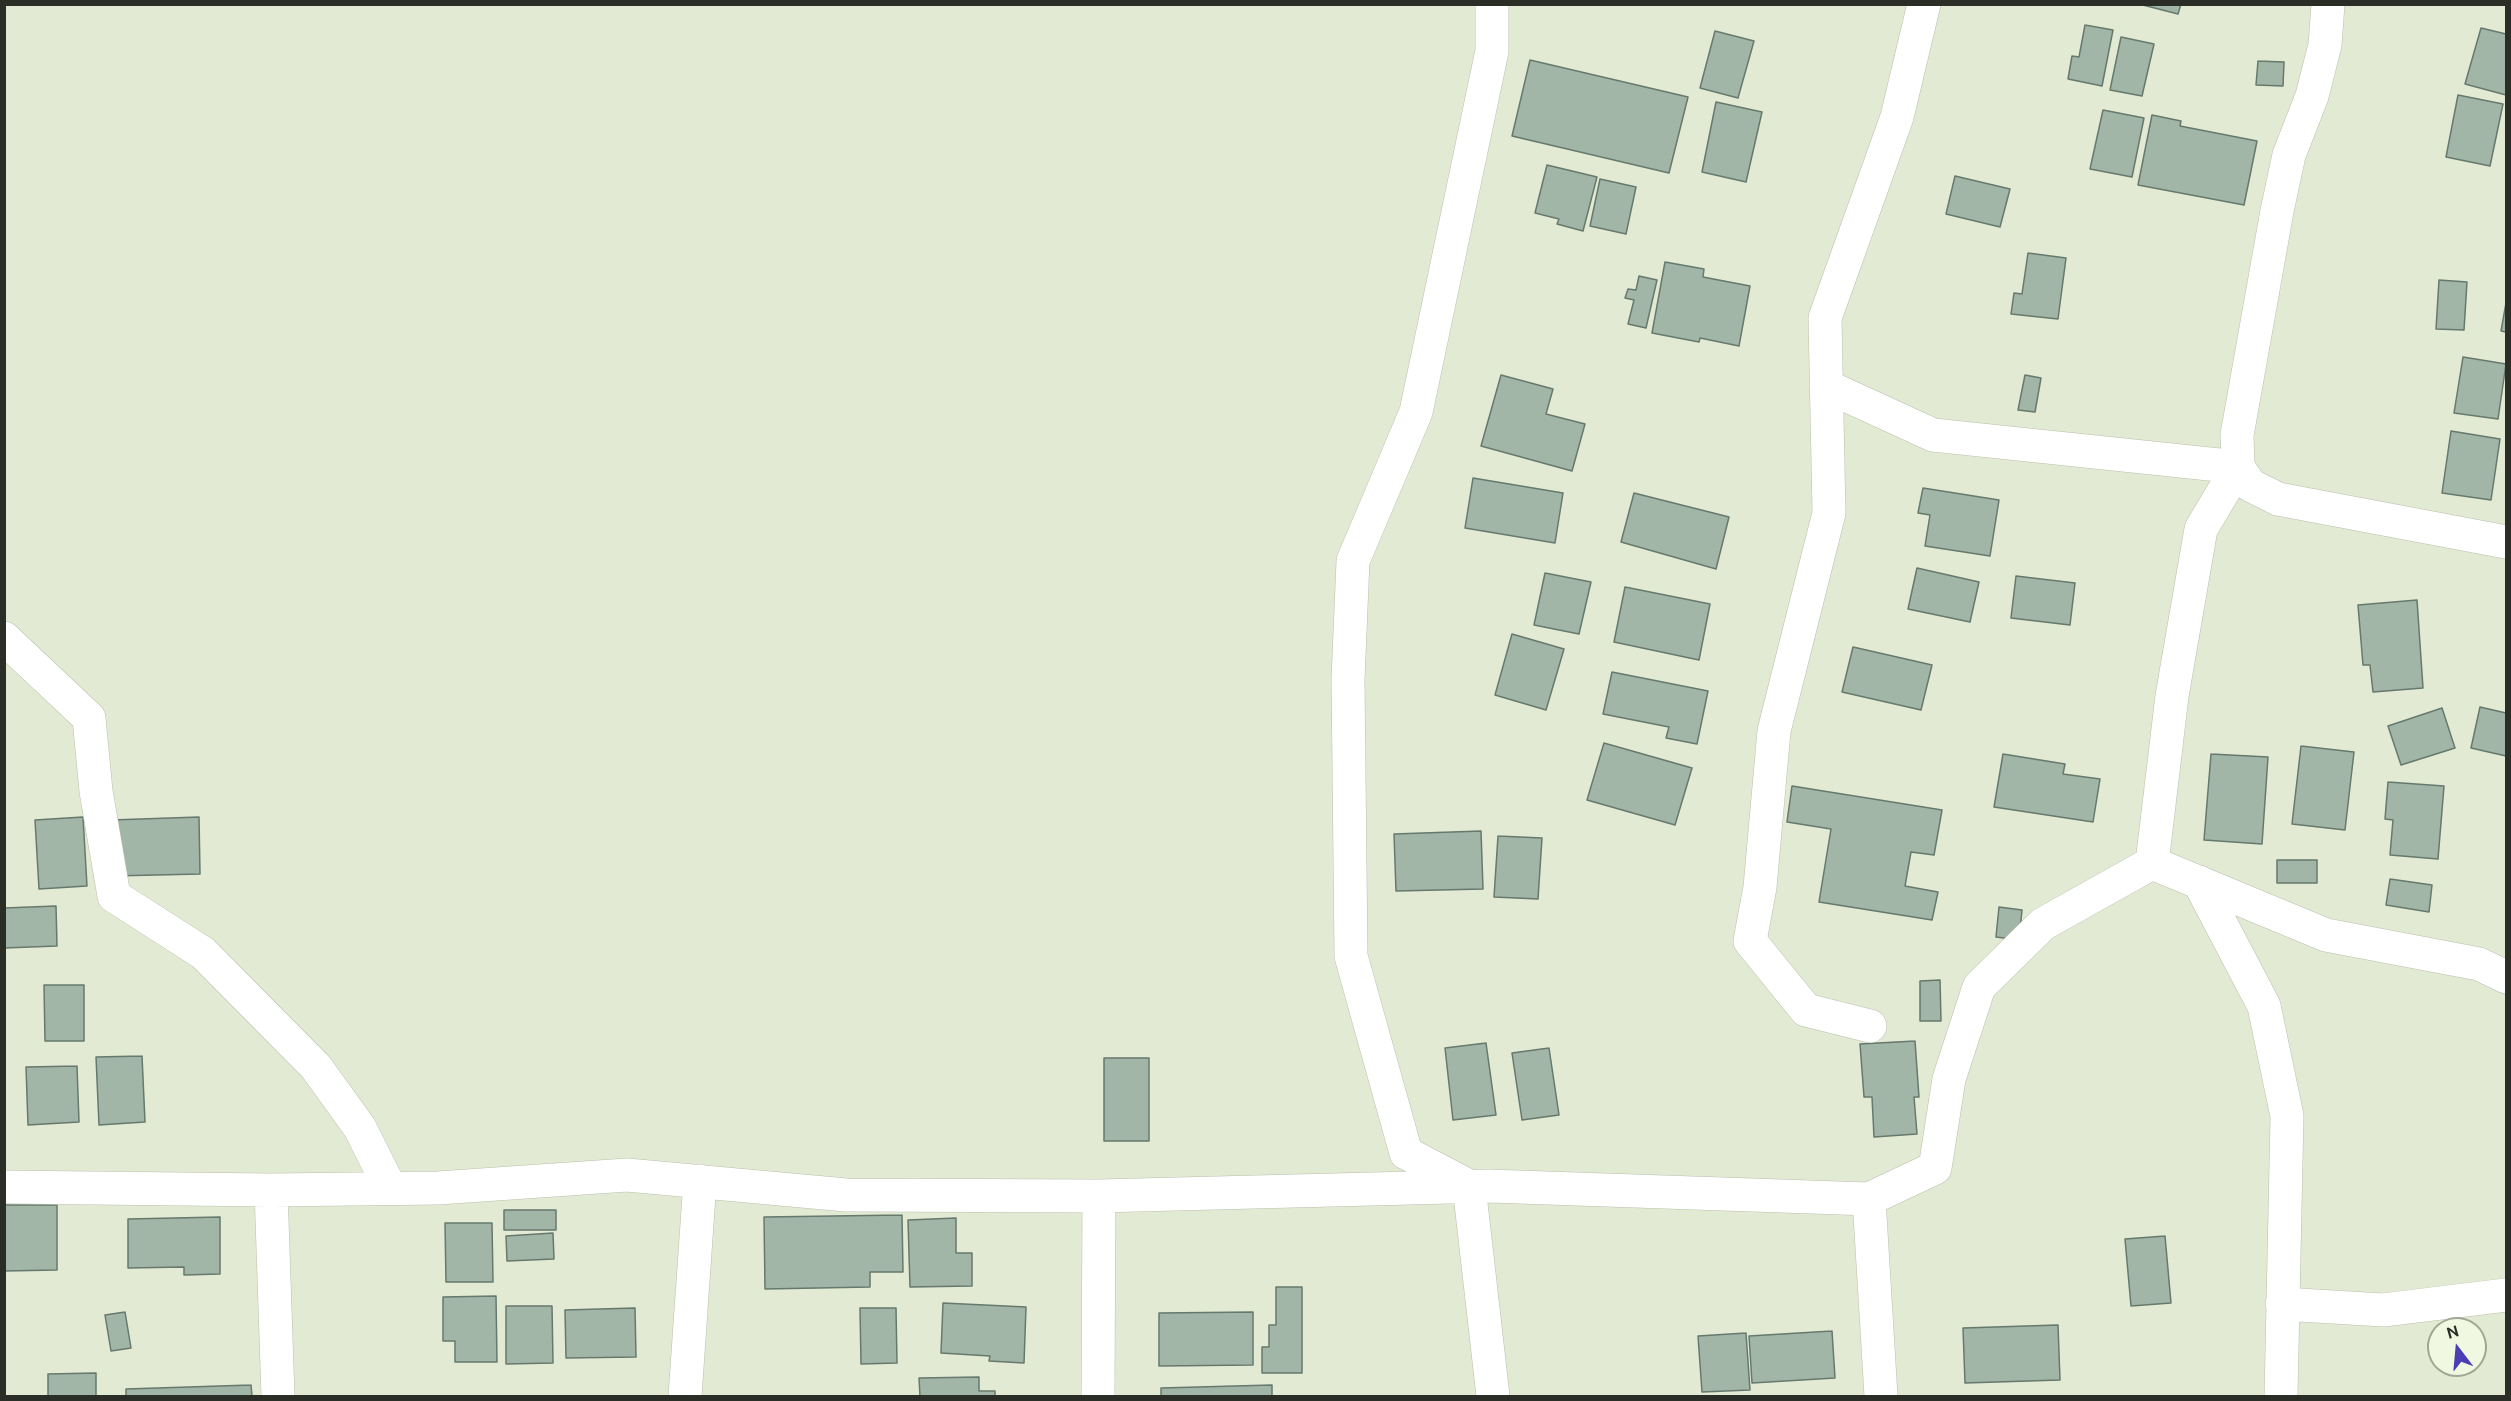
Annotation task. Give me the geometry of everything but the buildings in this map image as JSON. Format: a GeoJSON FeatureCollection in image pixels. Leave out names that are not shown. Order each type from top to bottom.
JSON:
{"type":"FeatureCollection","features":[{"type":"Feature","properties":{"kind":"street"},"geometry":{"type":"LineString","coordinates":[[1469,1186],[1406,1153],[1351,956],[1348,679],[1353,561],[1416,412],[1492,51],[1492,4]]}},
{"type":"Feature","properties":{"kind":"street"},"geometry":{"type":"LineString","coordinates":[[1870,1026],[1806,1010],[1750,941],[1760,887],[1774,731],[1829,513],[1825,318],[1897,117],[1924,4]]}},
{"type":"Feature","properties":{"kind":"street"},"geometry":{"type":"LineString","coordinates":[[2328,4],[2325,45],[2312,96],[2289,155],[2277,211],[2237,435],[2238,467],[2250,485],[2278,499],[2506,542]]}},
{"type":"Feature","properties":{"kind":"street"},"geometry":{"type":"LineString","coordinates":[[1826,386],[1933,435],[2238,467]]}},
{"type":"Feature","properties":{"kind":"street"},"geometry":{"type":"LineString","coordinates":[[2152,863],[2172,696],[2200,529],[2238,467]]}},
{"type":"Feature","properties":{"kind":"street"},"geometry":{"type":"LineString","coordinates":[[4,638],[89,718],[96,790],[114,896],[203,953],[316,1067],[360,1128],[390,1188]]}},
{"type":"Feature","properties":{"kind":"street"},"geometry":{"type":"LineString","coordinates":[[2152,863],[2326,935],[2479,964],[2506,977]]}},
{"type":"Feature","properties":{"kind":"street"},"geometry":{"type":"LineString","coordinates":[[4,1187],[271,1190],[438,1188],[627,1175],[846,1195],[1100,1196],[1469,1186],[1869,1199],[1935,1168],[1949,1078],[1979,987],[2043,924],[2152,863]]}},
{"type":"Feature","properties":{"kind":"street"},"geometry":{"type":"LineString","coordinates":[[2199,882],[2264,1006],[2287,1116],[2281,1396]]}},
{"type":"Feature","properties":{"kind":"street"},"geometry":{"type":"LineString","coordinates":[[684,1396],[700,1181]]}},
{"type":"Feature","properties":{"kind":"street"},"geometry":{"type":"LineString","coordinates":[[1469,1186],[1493,1396]]}},
{"type":"Feature","properties":{"kind":"street"},"geometry":{"type":"LineString","coordinates":[[271,1190],[278,1396]]}},
{"type":"Feature","properties":{"kind":"street"},"geometry":{"type":"LineString","coordinates":[[1098,1396],[1100,1196]]}},
{"type":"Feature","properties":{"kind":"street"},"geometry":{"type":"LineString","coordinates":[[1869,1199],[1881,1396]]}},
{"type":"Feature","properties":{"kind":"street"},"geometry":{"type":"LineString","coordinates":[[2282,1304],[2383,1310],[2506,1294]]}}]}
